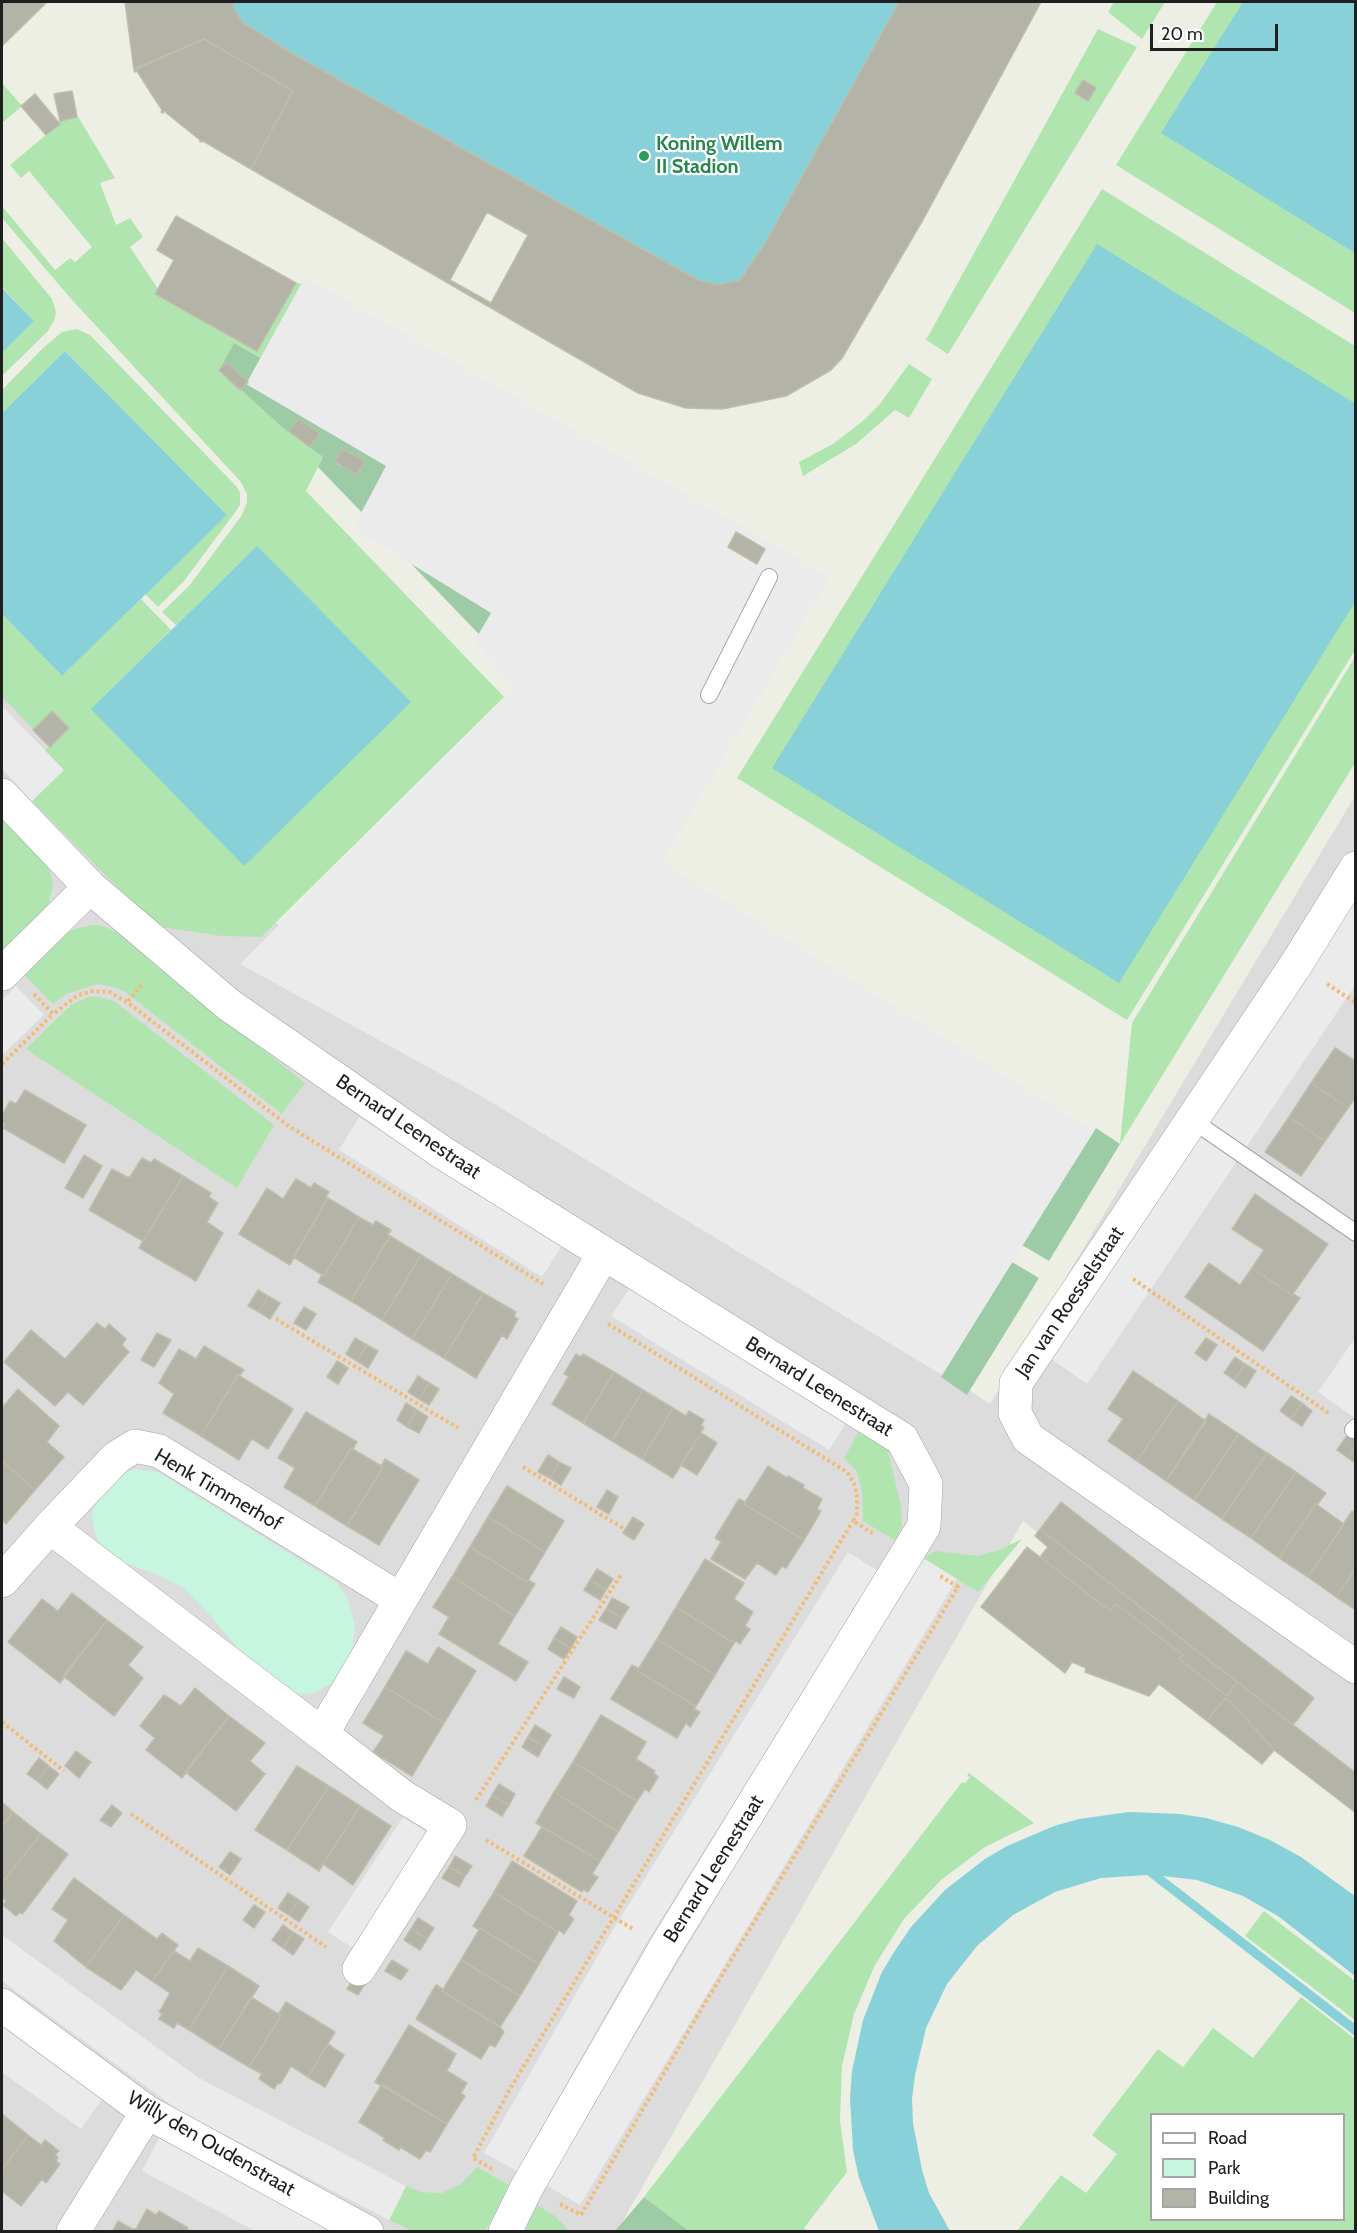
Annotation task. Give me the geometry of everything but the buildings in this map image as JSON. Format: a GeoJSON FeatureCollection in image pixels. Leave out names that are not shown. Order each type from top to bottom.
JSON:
{"type":"FeatureCollection","features":[{"type":"Feature","properties":{"kind":"street","name":"Bernard Leenestraat"},"geometry":{"type":"LineString","coordinates":[[2,795],[90,887],[229,1005],[443,1153],[902,1439],[926,1484],[924,1526],[665,1948],[527,2187],[505,2232]]}},
{"type":"Feature","properties":{"kind":"street","name":"Jan van Roesselstraat"},"geometry":{"type":"LineString","coordinates":[[1356,868],[1297,963],[1016,1383],[1015,1413],[1028,1438],[1356,1667]]}},
{"type":"Feature","properties":{"kind":"street"},"geometry":{"type":"LineString","coordinates":[[5,971],[90,887]]}},
{"type":"Feature","properties":{"kind":"street"},"geometry":{"type":"LineString","coordinates":[[322,1734],[604,1253]]}},
{"type":"Feature","properties":{"kind":"street","name":"Henk Timmerhof"},"geometry":{"type":"LineString","coordinates":[[2,1581],[117,1457],[135,1446],[159,1451],[400,1599]]}},
{"type":"Feature","properties":{"kind":"street"},"geometry":{"type":"LineString","coordinates":[[50,1527],[402,1796],[455,1825],[359,1969]]}},
{"type":"Feature","properties":{"kind":"street","name":"Willy den Oudenstraat"},"geometry":{"type":"LineString","coordinates":[[2,2006],[147,2112],[368,2232]]}},
{"type":"Feature","properties":{"kind":"street"},"geometry":{"type":"LineString","coordinates":[[73,2232],[147,2112]]}},
{"type":"Feature","properties":{"kind":"lane"},"geometry":{"type":"LineString","coordinates":[[709,695],[769,577]]}},
{"type":"Feature","properties":{"kind":"lane"},"geometry":{"type":"LineString","coordinates":[[1192,1120],[1356,1233]]}},
{"type":"Feature","properties":{"kind":"path"},"geometry":{"type":"LineString","coordinates":[[5,971],[53,1014]]}},
{"type":"Feature","properties":{"kind":"path"},"geometry":{"type":"LineString","coordinates":[[2,1064],[53,1014],[78,995],[93,991],[109,992],[128,1002],[290,1127],[848,1472],[857,1495],[857,1514],[854,1521],[907,1554]]}},
{"type":"Feature","properties":{"kind":"path"},"geometry":{"type":"LineString","coordinates":[[1101,1256],[1354,1428]]}},
{"type":"Feature","properties":{"kind":"path"},"geometry":{"type":"LineString","coordinates":[[276,1319],[623,1528]]}},
{"type":"Feature","properties":{"kind":"path"},"geometry":{"type":"LineString","coordinates":[[622,1573],[455,1825],[665,1948]]}},
{"type":"Feature","properties":{"kind":"path"},"geometry":{"type":"LineString","coordinates":[[2,1722],[64,1771]]}},
{"type":"Feature","properties":{"kind":"path"},"geometry":{"type":"LineString","coordinates":[[131,1814],[359,1969]]}},
{"type":"Feature","properties":{"kind":"shaded area","name":"Koning Willem II Stadion"},"geometry":{"type":"Polygon","coordinates":[[[234,2],[899,2],[764,245],[740,280],[718,285],[698,280],[298,57],[243,23],[233,7],[234,2]]]}},
{"type":"Feature","properties":{"kind":"shaded area"},"geometry":{"type":"Polygon","coordinates":[[[1243,2],[1355,2],[1355,253],[1161,133],[1243,2]]]}},
{"type":"Feature","properties":{"kind":"shaded area"},"geometry":{"type":"Polygon","coordinates":[[[1097,244],[1356,404],[1355,602],[1119,983],[772,768],[1097,244]]]}},
{"type":"Feature","properties":{"kind":"shaded area"},"geometry":{"type":"Polygon","coordinates":[[[305,277],[830,577],[662,862],[1094,1131],[942,1375],[481,1096],[240,964],[515,688],[474,642],[491,613],[353,528],[386,466],[246,384],[305,277]]]}},
{"type":"Feature","properties":{"kind":"shaded area"},"geometry":{"type":"Polygon","coordinates":[[[2,288],[34,321],[2,353],[2,288]]]}},
{"type":"Feature","properties":{"kind":"shaded area"},"geometry":{"type":"Polygon","coordinates":[[[65,351],[227,515],[62,676],[2,614],[2,413],[65,351]]]}},
{"type":"Feature","properties":{"kind":"shaded area"},"geometry":{"type":"Polygon","coordinates":[[[257,546],[411,702],[244,866],[91,709],[257,546]]]}},
{"type":"Feature","properties":{"kind":"shaded area"},"geometry":{"type":"Polygon","coordinates":[[[2,654],[258,911],[990,1404],[1355,796],[1355,1782],[1023,1521],[617,2231],[2,2231],[2,654]]]}},
{"type":"Feature","properties":{"kind":"shaded area"},"geometry":{"type":"Polygon","coordinates":[[[2,706],[64,770],[32,801],[2,769],[2,706]]]}},
{"type":"Feature","properties":{"kind":"shaded area"},"geometry":{"type":"Polygon","coordinates":[[[1355,899],[1356,984],[1087,1384],[1050,1358],[1355,899]]]}},
{"type":"Feature","properties":{"kind":"shaded area"},"geometry":{"type":"Polygon","coordinates":[[[16,986],[44,1015],[2,1055],[2,1000],[16,986]]]}},
{"type":"Feature","properties":{"kind":"shaded area"},"geometry":{"type":"Polygon","coordinates":[[[359,1117],[563,1244],[542,1277],[339,1150],[359,1117]]]}},
{"type":"Feature","properties":{"kind":"shaded area"},"geometry":{"type":"Polygon","coordinates":[[[631,1286],[849,1418],[829,1450],[611,1316],[631,1286]]]}},
{"type":"Feature","properties":{"kind":"shaded area"},"geometry":{"type":"Polygon","coordinates":[[[1355,1338],[1355,1418],[1318,1392],[1355,1338]]]}},
{"type":"Feature","properties":{"kind":"shaded area"},"geometry":{"type":"Polygon","coordinates":[[[848,1552],[878,1571],[642,1950],[517,2171],[484,2153],[614,1928],[848,1552]]]}},
{"type":"Feature","properties":{"kind":"shaded area"},"geometry":{"type":"Polygon","coordinates":[[[923,1558],[957,1579],[580,2205],[546,2185],[743,1853],[923,1558]]]}},
{"type":"Feature","properties":{"kind":"shaded area"},"geometry":{"type":"Polygon","coordinates":[[[1129,1812],[1180,1814],[1238,1827],[1270,1840],[1301,1857],[1355,1896],[1355,1976],[1278,1916],[1243,1896],[1197,1880],[1163,1876],[1355,2024],[1355,2036],[1147,1875],[1101,1878],[1055,1892],[1013,1915],[977,1946],[947,1984],[926,2028],[915,2075],[912,2099],[913,2123],[929,2193],[950,2231],[879,2231],[859,2178],[853,2150],[850,2098],[852,2071],[863,2020],[882,1972],[911,1927],[945,1890],[985,1859],[1007,1846],[1054,1826],[1079,1819],[1129,1812]]]}},
{"type":"Feature","properties":{"kind":"shaded area"},"geometry":{"type":"Polygon","coordinates":[[[403,1817],[431,1835],[356,1950],[328,1932],[403,1817]]]}},
{"type":"Feature","properties":{"kind":"shaded area"},"geometry":{"type":"Polygon","coordinates":[[[2,1935],[199,2078],[406,2186],[389,2220],[181,2112],[2,1981],[2,1935]]]}},
{"type":"Feature","properties":{"kind":"shaded area"},"geometry":{"type":"Polygon","coordinates":[[[2,2022],[105,2095],[81,2129],[2,2072],[2,2022]]]}},
{"type":"Feature","properties":{"kind":"shaded area"},"geometry":{"type":"Polygon","coordinates":[[[159,2138],[333,2231],[255,2231],[142,2171],[159,2138]]]}},
{"type":"Feature","properties":{"kind":"green space"},"geometry":{"type":"Polygon","coordinates":[[[1114,2],[1165,2],[1142,39],[1108,12],[1114,2]]]}},
{"type":"Feature","properties":{"kind":"green space"},"geometry":{"type":"Polygon","coordinates":[[[1217,2],[1355,2],[1355,313],[1116,165],[1217,2]]]}},
{"type":"Feature","properties":{"kind":"green space"},"geometry":{"type":"Polygon","coordinates":[[[1098,29],[1137,47],[948,354],[926,340],[1098,29]],[[1083,80],[1075,93],[1088,101],[1096,88],[1083,80]]]}},
{"type":"Feature","properties":{"kind":"green space"},"geometry":{"type":"Polygon","coordinates":[[[2,83],[22,106],[2,123],[2,83]]]}},
{"type":"Feature","properties":{"kind":"green space"},"geometry":{"type":"Polygon","coordinates":[[[77,115],[115,178],[100,183],[116,225],[130,218],[143,237],[130,247],[158,289],[155,295],[257,351],[296,283],[306,284],[262,358],[234,343],[219,370],[284,429],[323,457],[306,491],[504,697],[261,937],[222,936],[160,927],[32,801],[63,771],[44,751],[50,746],[52,711],[33,729],[2,697],[2,614],[62,676],[141,599],[171,630],[91,709],[257,546],[176,625],[162,612],[189,586],[242,515],[247,502],[247,494],[241,482],[72,300],[2,218],[2,206],[55,270],[70,258],[75,262],[92,247],[29,171],[21,178],[10,165],[60,121],[77,117],[77,115]]]}},
{"type":"Feature","properties":{"kind":"green space"},"geometry":{"type":"Polygon","coordinates":[[[1102,189],[1355,346],[1355,650],[1127,1020],[737,778],[1102,189]]]}},
{"type":"Feature","properties":{"kind":"green space"},"geometry":{"type":"Polygon","coordinates":[[[2,238],[52,299],[56,312],[48,331],[2,376],[2,353],[34,321],[2,287],[2,238]]]}},
{"type":"Feature","properties":{"kind":"green space"},"geometry":{"type":"Polygon","coordinates":[[[77,329],[90,335],[240,492],[240,505],[236,511],[184,581],[158,607],[145,594],[226,514],[65,351],[2,413],[2,390],[62,332],[77,329]]]}},
{"type":"Feature","properties":{"kind":"green space"},"geometry":{"type":"Polygon","coordinates":[[[234,343],[261,358],[399,467],[508,608],[524,681],[318,467],[323,457],[284,429],[240,389],[248,382],[227,362],[219,370],[234,343]],[[299,419],[289,431],[310,447],[320,434],[299,419]],[[342,449],[335,463],[357,475],[365,461],[342,449]]]}},
{"type":"Feature","properties":{"kind":"green space"},"geometry":{"type":"Polygon","coordinates":[[[909,364],[932,379],[909,418],[895,410],[856,444],[803,476],[799,462],[833,444],[864,420],[879,405],[909,364]]]}},
{"type":"Feature","properties":{"kind":"green space"},"geometry":{"type":"Polygon","coordinates":[[[1355,657],[1355,763],[1120,1144],[1132,1023],[1355,657]]]}},
{"type":"Feature","properties":{"kind":"green space"},"geometry":{"type":"Polygon","coordinates":[[[2,815],[48,865],[53,884],[49,903],[43,912],[2,952],[2,815]]]}},
{"type":"Feature","properties":{"kind":"green space"},"geometry":{"type":"Polygon","coordinates":[[[93,925],[103,926],[121,934],[139,951],[305,1083],[282,1114],[125,992],[115,987],[97,984],[66,994],[53,1004],[24,975],[66,934],[74,929],[93,925]]]}},
{"type":"Feature","properties":{"kind":"green space"},"geometry":{"type":"Polygon","coordinates":[[[96,996],[114,1001],[274,1125],[237,1188],[26,1049],[71,1005],[96,996]]]}},
{"type":"Feature","properties":{"kind":"green space"},"geometry":{"type":"Polygon","coordinates":[[[1096,1128],[1120,1144],[1049,1261],[1022,1245],[1096,1128]]]}},
{"type":"Feature","properties":{"kind":"green space"},"geometry":{"type":"Polygon","coordinates":[[[1012,1262],[1039,1278],[967,1395],[941,1377],[1012,1262]]]}},
{"type":"Feature","properties":{"kind":"green space"},"geometry":{"type":"Polygon","coordinates":[[[862,1426],[879,1437],[888,1450],[901,1507],[902,1526],[896,1541],[863,1521],[862,1493],[857,1471],[844,1458],[862,1426]]]}},
{"type":"Feature","properties":{"kind":"green space"},"geometry":{"type":"Polygon","coordinates":[[[136,1469],[158,1472],[337,1583],[348,1599],[355,1626],[352,1653],[337,1680],[313,1694],[288,1693],[240,1651],[183,1587],[122,1562],[103,1551],[95,1533],[92,1512],[100,1496],[119,1475],[136,1469]]]}},
{"type":"Feature","properties":{"kind":"green space"},"geometry":{"type":"Polygon","coordinates":[[[1022,1539],[978,1592],[923,1558],[936,1551],[978,1556],[999,1550],[1022,1539]]]}},
{"type":"Feature","properties":{"kind":"green space"},"geometry":{"type":"Polygon","coordinates":[[[969,1773],[1034,1823],[985,1847],[941,1880],[904,1919],[875,1965],[854,2014],[842,2066],[840,2120],[847,2172],[804,2228],[808,2231],[689,2231],[644,2197],[962,1782],[965,1783],[970,1777],[967,1775],[969,1773]]]}},
{"type":"Feature","properties":{"kind":"green space"},"geometry":{"type":"Polygon","coordinates":[[[1264,1911],[1355,1981],[1355,2020],[1245,1936],[1264,1911]]]}},
{"type":"Feature","properties":{"kind":"green space"},"geometry":{"type":"Polygon","coordinates":[[[1301,1997],[1355,2039],[1355,2231],[1017,2231],[1061,2175],[1086,2193],[1117,2154],[1092,2135],[1158,2049],[1183,2067],[1213,2028],[1253,2058],[1301,1997]]]}},
{"type":"Feature","properties":{"kind":"green space"},"geometry":{"type":"Polygon","coordinates":[[[477,2167],[511,2186],[485,2231],[412,2231],[389,2220],[406,2186],[420,2192],[442,2193],[461,2184],[477,2167]]]}},
{"type":"Feature","properties":{"kind":"green space"},"geometry":{"type":"Polygon","coordinates":[[[644,2197],[689,2231],[615,2231],[644,2197]]]}},
{"type":"Feature","properties":{"kind":"green space"},"geometry":{"type":"Polygon","coordinates":[[[537,2205],[555,2216],[569,2231],[523,2232],[537,2205]]]}},
{"type":"Feature","properties":{"kind":"place","name":"Koning Willem II Stadion"},"geometry":{"type":"Point","coordinates":[644,156]}}]}
